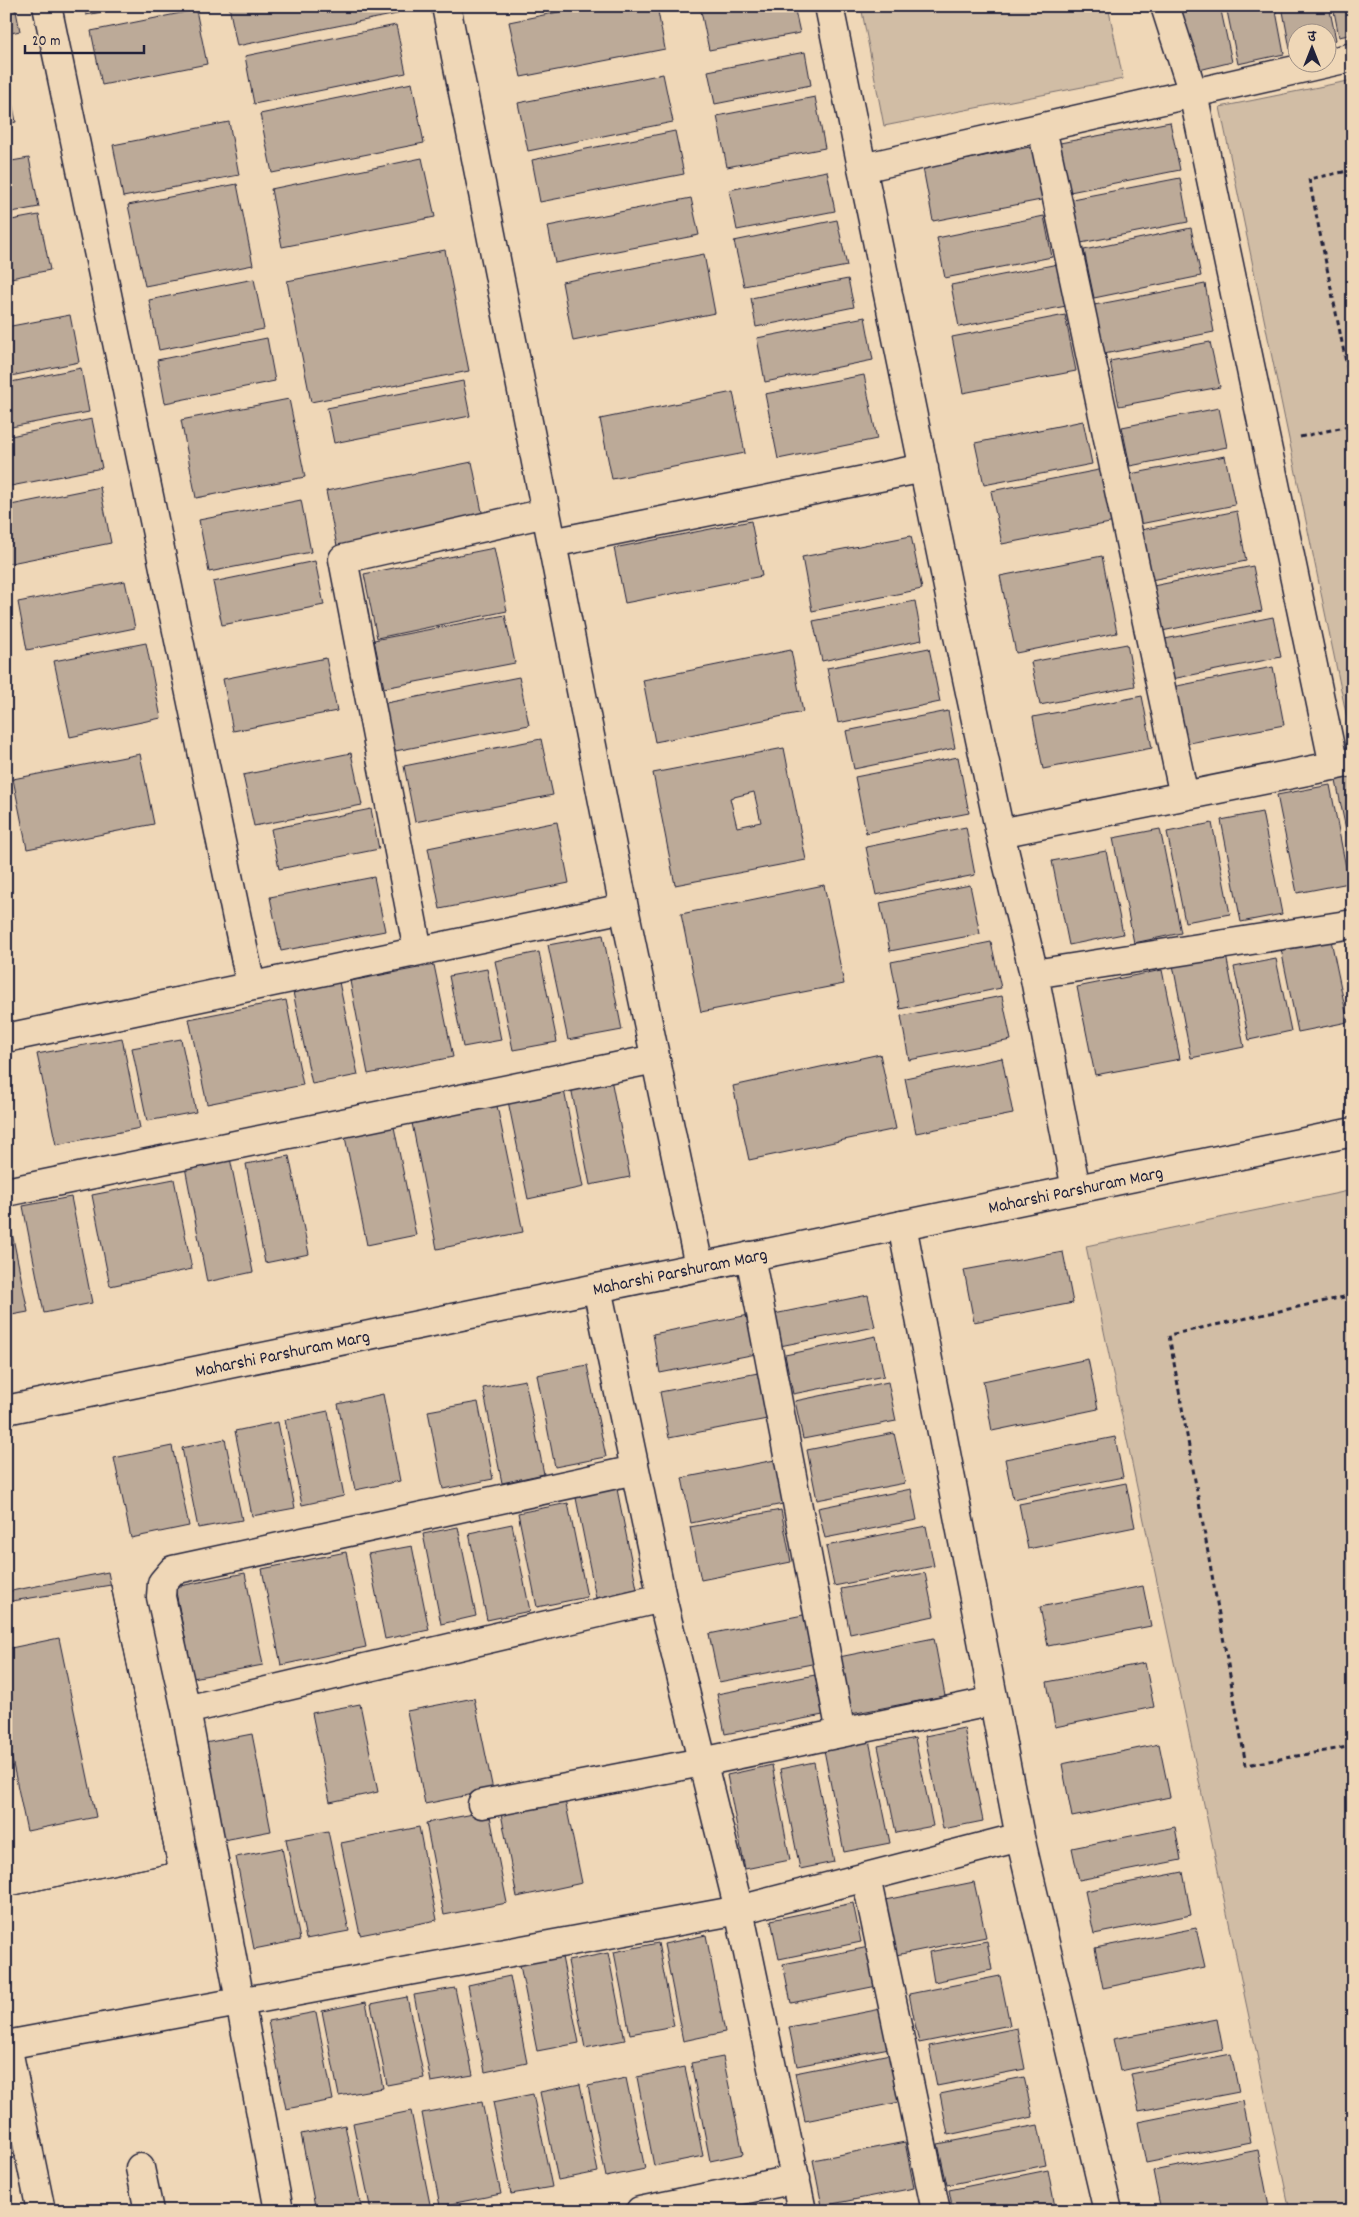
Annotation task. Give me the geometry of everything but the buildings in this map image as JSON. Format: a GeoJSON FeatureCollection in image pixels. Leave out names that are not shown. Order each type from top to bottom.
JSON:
{"type":"FeatureCollection","features":[{"type":"Feature","properties":{"kind":"street"},"geometry":{"type":"LineString","coordinates":[[47,6],[251,986]]}},
{"type":"Feature","properties":{"kind":"street"},"geometry":{"type":"LineString","coordinates":[[446,6],[624,908],[699,1266]]}},
{"type":"Feature","properties":{"kind":"street"},"geometry":{"type":"LineString","coordinates":[[829,6],[1000,833],[1034,974],[1076,1189]]}},
{"type":"Feature","properties":{"kind":"street"},"geometry":{"type":"LineString","coordinates":[[1000,833],[1344,764],[1267,445],[1193,93],[1165,6]]}},
{"type":"Feature","properties":{"kind":"street"},"geometry":{"type":"LineString","coordinates":[[862,168],[1353,57]]}},
{"type":"Feature","properties":{"kind":"street"},"geometry":{"type":"LineString","coordinates":[[1042,128],[1184,796]]}},
{"type":"Feature","properties":{"kind":"street"},"geometry":{"type":"LineString","coordinates":[[552,543],[924,468]]}},
{"type":"Feature","properties":{"kind":"street"},"geometry":{"type":"LineString","coordinates":[[418,951],[343,559],[546,513]]}},
{"type":"Feature","properties":{"kind":"street"},"geometry":{"type":"LineString","coordinates":[[6,1038],[624,908]]}},
{"type":"Feature","properties":{"kind":"street"},"geometry":{"type":"LineString","coordinates":[[1034,974],[1353,924]]}},
{"type":"Feature","properties":{"kind":"street"},"geometry":{"type":"LineString","coordinates":[[6,1192],[655,1059]]}},
{"type":"Feature","properties":{"kind":"street","name":"Maharshi Parshuram Marg"},"geometry":{"type":"LineString","coordinates":[[6,1410],[1353,1132]]}},
{"type":"Feature","properties":{"kind":"street"},"geometry":{"type":"LineString","coordinates":[[902,1225],[1020,1837],[1108,2211]]}},
{"type":"Feature","properties":{"kind":"street"},"geometry":{"type":"LineString","coordinates":[[750,1256],[841,1733]]}},
{"type":"Feature","properties":{"kind":"street"},"geometry":{"type":"LineString","coordinates":[[597,1288],[662,1598],[739,1910],[802,2211]]}},
{"type":"Feature","properties":{"kind":"street"},"geometry":{"type":"LineString","coordinates":[[279,2211],[186,1710],[161,1597],[162,1584],[173,1570],[635,1470]]}},
{"type":"Feature","properties":{"kind":"street"},"geometry":{"type":"LineString","coordinates":[[186,1710],[662,1598]]}},
{"type":"Feature","properties":{"kind":"street"},"geometry":{"type":"LineString","coordinates":[[482,1804],[702,1762],[994,1701]]}},
{"type":"Feature","properties":{"kind":"street"},"geometry":{"type":"LineString","coordinates":[[42,2211],[7,2045],[739,1910],[1020,1837]]}},
{"type":"Feature","properties":{"kind":"street"},"geometry":{"type":"LineString","coordinates":[[866,1877],[936,2211]]}},
{"type":"Feature","properties":{"kind":"street"},"geometry":{"type":"LineString","coordinates":[[140,2168],[150,2211]]}},
{"type":"Feature","properties":{"kind":"street"},"geometry":{"type":"LineString","coordinates":[[640,2211],[796,2179]]}},
{"type":"Feature","properties":{"kind":"path"},"geometry":{"type":"LineString","coordinates":[[1353,170],[1309,179],[1353,397]]}},
{"type":"Feature","properties":{"kind":"path"},"geometry":{"type":"LineString","coordinates":[[1267,445],[1353,425]]}},
{"type":"Feature","properties":{"kind":"path"},"geometry":{"type":"LineString","coordinates":[[1353,1295],[1169,1335],[1246,1765],[1353,1746]]}},
{"type":"Feature","properties":{"kind":"shaded area"},"geometry":{"type":"Polygon","coordinates":[[[861,6],[1108,6],[1123,79],[884,126],[861,6]]]}},
{"type":"Feature","properties":{"kind":"shaded area"},"geometry":{"type":"Polygon","coordinates":[[[1353,80],[1353,722],[1348,723],[1220,107],[1353,80]]]}},
{"type":"Feature","properties":{"kind":"shaded area"},"geometry":{"type":"Polygon","coordinates":[[[1353,1190],[1353,2211],[1290,2211],[1086,1246],[1353,1190]]]}}]}
